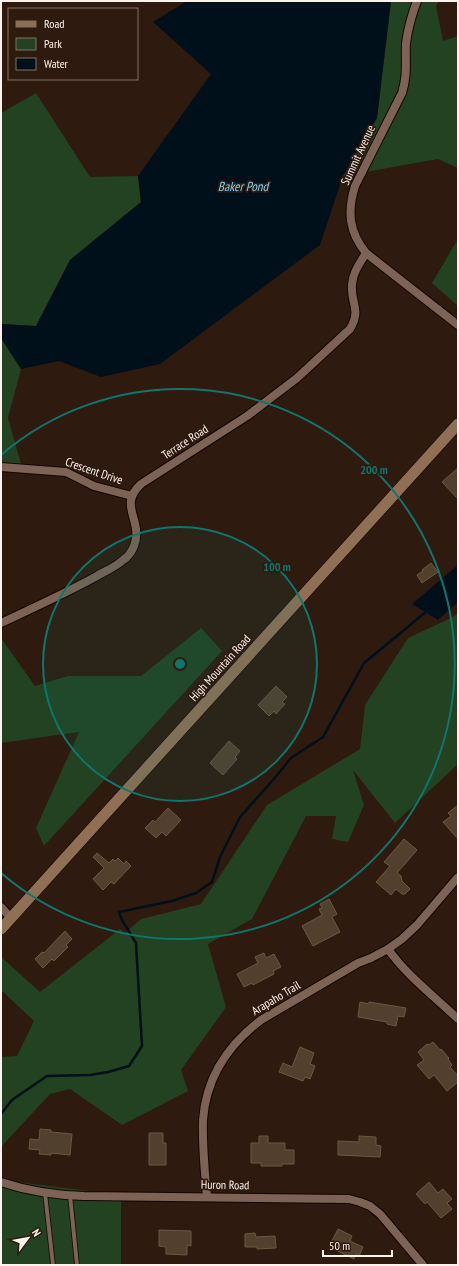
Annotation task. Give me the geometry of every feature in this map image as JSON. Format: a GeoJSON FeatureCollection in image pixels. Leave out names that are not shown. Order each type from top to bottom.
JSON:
{"type":"FeatureCollection","features":[{"type":"Feature","properties":{"kind":"main road","name":"High Mountain Road"},"geometry":{"type":"LineString","coordinates":[[1,929],[458,424]]}},
{"type":"Feature","properties":{"kind":"street","name":"Summit Avenue"},"geometry":{"type":"LineString","coordinates":[[418,1],[409,26],[407,37],[406,82],[402,93],[355,186],[350,210],[351,223],[354,235],[366,253],[458,325]]}},
{"type":"Feature","properties":{"kind":"street","name":"Terrace Road"},"geometry":{"type":"LineString","coordinates":[[132,496],[136,489],[142,484],[247,416],[276,395],[297,378],[350,329],[354,323],[356,315],[356,308],[352,294],[354,274],[366,253]]}},
{"type":"Feature","properties":{"kind":"street","name":"Crescent Drive"},"geometry":{"type":"LineString","coordinates":[[1,467],[66,472],[94,486],[132,496]]}},
{"type":"Feature","properties":{"kind":"street"},"geometry":{"type":"LineString","coordinates":[[1,623],[44,604],[86,582],[122,561],[129,555],[134,547],[136,538],[136,528],[130,503],[132,496]]}},
{"type":"Feature","properties":{"kind":"street","name":"Arapaho Trail"},"geometry":{"type":"LineString","coordinates":[[207,1197],[203,1132],[204,1113],[211,1084],[227,1053],[241,1037],[261,1020],[358,963],[388,949],[402,939],[417,925],[458,877]]}},
{"type":"Feature","properties":{"kind":"street"},"geometry":{"type":"LineString","coordinates":[[1,907],[11,918]]}},
{"type":"Feature","properties":{"kind":"street"},"geometry":{"type":"LineString","coordinates":[[388,949],[396,961],[458,1019]]}},
{"type":"Feature","properties":{"kind":"street","name":"Huron Road"},"geometry":{"type":"LineString","coordinates":[[1,1182],[45,1192],[70,1195],[349,1199],[370,1206],[380,1214],[423,1265]]}},
{"type":"Feature","properties":{"kind":"lane"},"geometry":{"type":"LineString","coordinates":[[45,1192],[53,1265]]}},
{"type":"Feature","properties":{"kind":"lane"},"geometry":{"type":"LineString","coordinates":[[70,1195],[77,1265]]}},
{"type":"Feature","properties":{"kind":"green space"},"geometry":{"type":"Polygon","coordinates":[[[391,1],[439,1],[436,6],[443,41],[458,36],[458,168],[438,159],[343,176],[377,118],[391,1]]]}},
{"type":"Feature","properties":{"kind":"green space"},"geometry":{"type":"Polygon","coordinates":[[[36,93],[90,177],[138,176],[141,202],[70,260],[36,326],[1,324],[1,113],[36,93]]]}},
{"type":"Feature","properties":{"kind":"green space"},"geometry":{"type":"Polygon","coordinates":[[[458,239],[458,306],[432,283],[458,239]]]}},
{"type":"Feature","properties":{"kind":"green space"},"geometry":{"type":"Polygon","coordinates":[[[1,338],[21,369],[8,418],[21,464],[1,465],[1,338]]]}},
{"type":"Feature","properties":{"kind":"green space"},"geometry":{"type":"Polygon","coordinates":[[[458,613],[458,764],[395,823],[353,770],[364,805],[348,842],[332,839],[336,816],[306,816],[252,919],[208,944],[226,1007],[181,1070],[188,1091],[122,1125],[70,1089],[50,1094],[1,1147],[1,1057],[17,1056],[34,1021],[1,990],[1,957],[40,992],[120,929],[125,933],[141,919],[201,904],[267,805],[360,749],[365,705],[408,638],[451,618],[458,613]]]}},
{"type":"Feature","properties":{"kind":"green space"},"geometry":{"type":"Polygon","coordinates":[[[201,628],[222,651],[44,846],[36,828],[79,732],[1,743],[1,638],[35,686],[68,676],[141,676],[201,628]]]}},
{"type":"Feature","properties":{"kind":"green space"},"geometry":{"type":"Polygon","coordinates":[[[1,1180],[121,1195],[121,1265],[1,1265],[1,1180]]]}},
{"type":"Feature","properties":{"kind":"water","name":"Baker Pond"},"geometry":{"type":"Polygon","coordinates":[[[187,1],[391,1],[377,118],[343,176],[320,245],[160,364],[101,377],[59,361],[21,369],[1,338],[1,324],[36,326],[70,260],[141,202],[138,176],[211,74],[153,22],[187,1]]]}},
{"type":"Feature","properties":{"kind":"water"},"geometry":{"type":"Polygon","coordinates":[[[458,565],[458,602],[438,620],[412,604],[458,565]]]}},
{"type":"Feature","properties":{"kind":"building"},"geometry":{"type":"Polygon","coordinates":[[[458,468],[458,499],[442,482],[458,468]]]}},
{"type":"Feature","properties":{"kind":"building"},"geometry":{"type":"Polygon","coordinates":[[[431,563],[438,572],[422,583],[417,575],[431,563]]]}},
{"type":"Feature","properties":{"kind":"building"},"geometry":{"type":"Polygon","coordinates":[[[276,686],[287,697],[282,702],[285,704],[276,714],[274,711],[269,716],[258,705],[276,686]]]}},
{"type":"Feature","properties":{"kind":"building"},"geometry":{"type":"Polygon","coordinates":[[[229,741],[240,751],[235,757],[237,759],[223,775],[210,763],[229,741]]]}},
{"type":"Feature","properties":{"kind":"building"},"geometry":{"type":"Polygon","coordinates":[[[458,805],[458,839],[443,822],[451,816],[448,813],[458,805]]]}},
{"type":"Feature","properties":{"kind":"building"},"geometry":{"type":"Polygon","coordinates":[[[168,808],[181,820],[166,836],[162,832],[156,838],[145,828],[153,820],[155,822],[168,808]]]}},
{"type":"Feature","properties":{"kind":"building"},"geometry":{"type":"Polygon","coordinates":[[[404,839],[417,850],[397,873],[401,876],[402,881],[410,889],[405,894],[402,894],[396,889],[391,895],[376,882],[390,866],[384,862],[404,839]]]}},
{"type":"Feature","properties":{"kind":"building"},"geometry":{"type":"Polygon","coordinates":[[[97,853],[109,863],[113,859],[115,861],[118,858],[124,864],[126,861],[131,866],[114,884],[111,882],[103,890],[93,879],[104,868],[93,857],[97,853]]]}},
{"type":"Feature","properties":{"kind":"building"},"geometry":{"type":"Polygon","coordinates":[[[329,899],[337,914],[332,917],[340,932],[313,946],[302,926],[322,915],[319,909],[322,908],[320,904],[329,899]]]}},
{"type":"Feature","properties":{"kind":"building"},"geometry":{"type":"Polygon","coordinates":[[[65,931],[72,939],[66,945],[68,947],[54,961],[52,959],[43,968],[35,959],[42,952],[44,953],[65,931]]]}},
{"type":"Feature","properties":{"kind":"building"},"geometry":{"type":"Polygon","coordinates":[[[264,953],[266,958],[274,954],[281,967],[273,971],[274,974],[253,985],[252,983],[244,987],[237,974],[258,963],[255,957],[264,953]]]}},
{"type":"Feature","properties":{"kind":"building"},"geometry":{"type":"Polygon","coordinates":[[[360,1002],[406,1008],[404,1017],[398,1016],[396,1026],[387,1024],[387,1022],[358,1017],[360,1002]]]}},
{"type":"Feature","properties":{"kind":"building"},"geometry":{"type":"Polygon","coordinates":[[[433,1042],[449,1058],[448,1059],[452,1065],[450,1067],[458,1076],[458,1082],[447,1091],[434,1075],[429,1079],[417,1065],[424,1060],[418,1052],[427,1044],[429,1045],[433,1042]]]}},
{"type":"Feature","properties":{"kind":"building"},"geometry":{"type":"Polygon","coordinates":[[[300,1047],[314,1053],[310,1064],[315,1066],[310,1079],[305,1077],[303,1081],[279,1072],[283,1063],[292,1067],[300,1047]]]}},
{"type":"Feature","properties":{"kind":"building"},"geometry":{"type":"Polygon","coordinates":[[[40,1129],[51,1130],[51,1132],[72,1134],[70,1155],[51,1153],[51,1155],[39,1154],[40,1150],[29,1149],[30,1139],[39,1140],[40,1129]]]}},
{"type":"Feature","properties":{"kind":"building"},"geometry":{"type":"Polygon","coordinates":[[[149,1133],[163,1133],[163,1143],[166,1143],[166,1165],[149,1165],[149,1133]]]}},
{"type":"Feature","properties":{"kind":"building"},"geometry":{"type":"Polygon","coordinates":[[[259,1136],[268,1136],[268,1143],[285,1143],[285,1150],[294,1150],[294,1164],[282,1164],[282,1166],[261,1166],[261,1163],[251,1163],[251,1143],[259,1143],[259,1136]]]}},
{"type":"Feature","properties":{"kind":"building"},"geometry":{"type":"Polygon","coordinates":[[[359,1136],[376,1137],[376,1145],[381,1146],[380,1157],[338,1155],[338,1141],[359,1142],[359,1136]]]}},
{"type":"Feature","properties":{"kind":"building"},"geometry":{"type":"Polygon","coordinates":[[[429,1182],[438,1193],[443,1189],[452,1199],[447,1203],[452,1209],[441,1218],[427,1202],[425,1204],[416,1194],[429,1182]]]}},
{"type":"Feature","properties":{"kind":"building"},"geometry":{"type":"Polygon","coordinates":[[[338,1229],[352,1236],[350,1241],[363,1247],[359,1256],[356,1254],[354,1259],[329,1247],[338,1229]]]}},
{"type":"Feature","properties":{"kind":"building"},"geometry":{"type":"Polygon","coordinates":[[[159,1230],[191,1231],[191,1246],[187,1245],[187,1255],[166,1254],[166,1247],[159,1246],[159,1230]]]}},
{"type":"Feature","properties":{"kind":"building"},"geometry":{"type":"Polygon","coordinates":[[[255,1233],[256,1237],[275,1236],[276,1248],[257,1249],[257,1247],[245,1247],[245,1234],[255,1233]]]}},
{"type":"Feature","properties":{"kind":"waterway"},"geometry":{"type":"LineString","coordinates":[[1,1114],[12,1100],[47,1076],[90,1075],[129,1066],[142,1046],[136,943],[122,920],[119,912],[172,901],[196,893],[212,882],[220,857],[240,817],[291,758],[323,737],[364,663],[427,611]]}}]}
